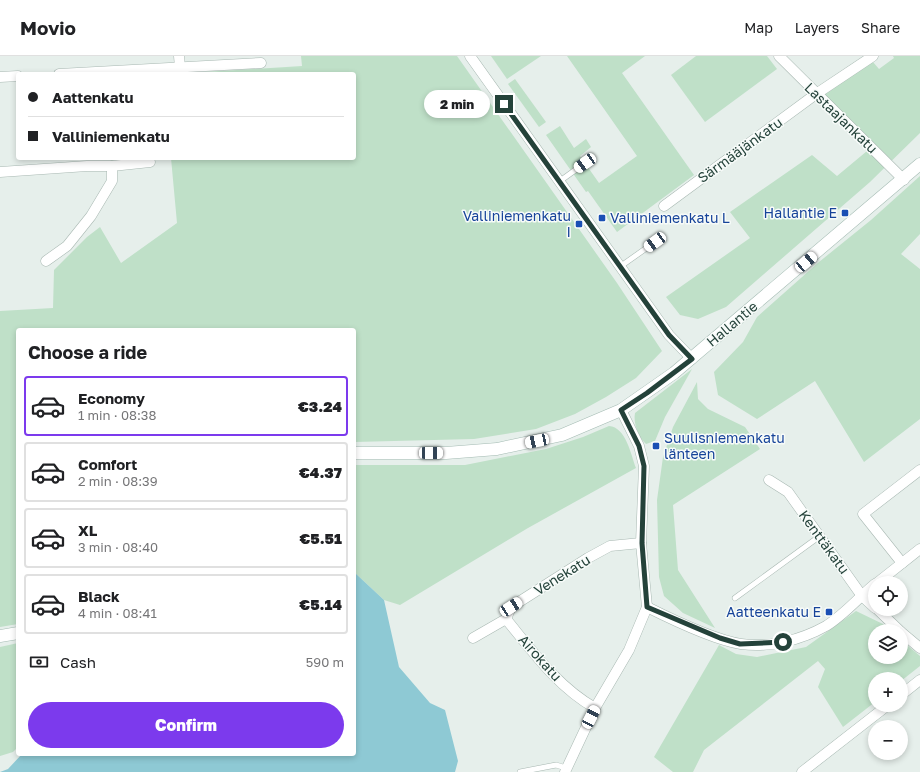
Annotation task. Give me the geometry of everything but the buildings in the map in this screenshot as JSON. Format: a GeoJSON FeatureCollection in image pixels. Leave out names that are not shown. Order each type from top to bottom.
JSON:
{"type":"FeatureCollection","features":[{"type":"Feature","properties":{"kind":"street"},"geometry":{"type":"LineString","coordinates":[[179,56],[180,67]]}},
{"type":"Feature","properties":{"kind":"street"},"geometry":{"type":"LineString","coordinates":[[470,56],[669,335],[692,359]]}},
{"type":"Feature","properties":{"kind":"street","name":"Lastaajankatu"},"geometry":{"type":"LineString","coordinates":[[779,56],[904,180]]}},
{"type":"Feature","properties":{"kind":"street","name":"Särmääjänkatu"},"geometry":{"type":"LineString","coordinates":[[664,206],[816,94],[873,56]]}},
{"type":"Feature","properties":{"kind":"street"},"geometry":{"type":"LineString","coordinates":[[93,72],[262,63]]}},
{"type":"Feature","properties":{"kind":"street"},"geometry":{"type":"LineString","coordinates":[[0,77],[16,76]]}},
{"type":"Feature","properties":{"kind":"street"},"geometry":{"type":"LineString","coordinates":[[0,172],[87,166],[112,166],[150,162]]}},
{"type":"Feature","properties":{"kind":"street","name":"Hallantie"},"geometry":{"type":"LineString","coordinates":[[356,453],[446,453],[497,449],[562,435],[621,410],[647,393],[692,359],[904,180],[920,164]]}},
{"type":"Feature","properties":{"kind":"street"},"geometry":{"type":"LineString","coordinates":[[46,261],[67,246],[91,216],[112,181],[112,166]]}},
{"type":"Feature","properties":{"kind":"street"},"geometry":{"type":"LineString","coordinates":[[568,771],[595,708],[629,650],[647,607],[642,543],[644,466],[639,446],[621,410]]}},
{"type":"Feature","properties":{"kind":"street"},"geometry":{"type":"LineString","coordinates":[[902,563],[863,514],[920,470]]}},
{"type":"Feature","properties":{"kind":"street","name":"Kenttäkatu"},"geometry":{"type":"LineString","coordinates":[[769,480],[788,492],[862,596],[868,601]]}},
{"type":"Feature","properties":{"kind":"street","name":"Venekatu"},"geometry":{"type":"LineString","coordinates":[[473,638],[506,619],[511,607],[588,558],[610,546],[642,543]]}},
{"type":"Feature","properties":{"kind":"street"},"geometry":{"type":"LineString","coordinates":[[886,576],[920,549]]}},
{"type":"Feature","properties":{"kind":"street"},"geometry":{"type":"LineString","coordinates":[[647,607],[720,638],[740,644],[760,644],[783,642],[801,637],[826,625],[868,591]]}},
{"type":"Feature","properties":{"kind":"street","name":"Kenttäkatu"},"geometry":{"type":"LineString","coordinates":[[884,616],[893,624]]}},
{"type":"Feature","properties":{"kind":"street","name":"Airokatu"},"geometry":{"type":"LineString","coordinates":[[506,619],[550,673],[584,701],[595,708]]}},
{"type":"Feature","properties":{"kind":"street"},"geometry":{"type":"LineString","coordinates":[[0,636],[16,633]]}},
{"type":"Feature","properties":{"kind":"street","name":"Kenttäkatu"},"geometry":{"type":"LineString","coordinates":[[908,638],[920,648]]}},
{"type":"Feature","properties":{"kind":"street"},"geometry":{"type":"LineString","coordinates":[[908,689],[920,680]]}},
{"type":"Feature","properties":{"kind":"street"},"geometry":{"type":"LineString","coordinates":[[802,772],[879,712]]}},
{"type":"Feature","properties":{"kind":"lane"},"geometry":{"type":"LineString","coordinates":[[560,181],[585,163]]}},
{"type":"Feature","properties":{"kind":"lane"},"geometry":{"type":"LineString","coordinates":[[621,266],[655,242]]}},
{"type":"Feature","properties":{"kind":"lane"},"geometry":{"type":"LineString","coordinates":[[735,598],[820,536]]}},
{"type":"Feature","properties":{"kind":"lane"},"geometry":{"type":"LineString","coordinates":[[520,772],[556,765],[568,771]]}},
{"type":"Feature","properties":{"kind":"green space"},"geometry":{"type":"Polygon","coordinates":[[[301,56],[457,56],[617,283],[662,351],[636,378],[606,397],[575,414],[536,429],[474,439],[356,442],[356,328],[16,328],[16,624],[0,627],[0,311],[53,308],[54,270],[87,237],[100,227],[121,263],[177,223],[171,160],[356,160],[356,72],[204,72],[302,66],[301,56]]]}},
{"type":"Feature","properties":{"kind":"green space"},"geometry":{"type":"Polygon","coordinates":[[[491,56],[541,56],[507,79],[491,56]]]}},
{"type":"Feature","properties":{"kind":"green space"},"geometry":{"type":"Polygon","coordinates":[[[567,56],[645,56],[622,73],[694,175],[617,232],[588,191],[586,192],[546,135],[560,126],[574,148],[586,139],[591,147],[580,156],[599,183],[637,156],[567,56]]]}},
{"type":"Feature","properties":{"kind":"green space"},"geometry":{"type":"Polygon","coordinates":[[[696,56],[767,56],[777,69],[705,122],[671,75],[696,56]]]}},
{"type":"Feature","properties":{"kind":"green space"},"geometry":{"type":"Polygon","coordinates":[[[893,56],[920,56],[920,133],[870,182],[726,307],[698,319],[680,315],[666,297],[750,238],[730,212],[812,155],[837,176],[873,146],[823,95],[873,62],[879,69],[894,58],[893,56]]]}},
{"type":"Feature","properties":{"kind":"green space"},"geometry":{"type":"Polygon","coordinates":[[[515,79],[546,122],[539,127],[508,84],[515,79]]]}},
{"type":"Feature","properties":{"kind":"green space"},"geometry":{"type":"Polygon","coordinates":[[[920,176],[920,234],[901,254],[920,269],[920,419],[864,462],[815,381],[757,419],[718,395],[714,372],[743,342],[757,317],[819,262],[871,220],[920,176]]]}},
{"type":"Feature","properties":{"kind":"green space"},"geometry":{"type":"Polygon","coordinates":[[[692,369],[665,417],[655,441],[646,444],[637,429],[635,413],[692,369]]]}},
{"type":"Feature","properties":{"kind":"green space"},"geometry":{"type":"Polygon","coordinates":[[[697,382],[698,399],[708,409],[745,427],[760,449],[673,505],[678,570],[715,628],[683,613],[664,596],[659,577],[657,500],[663,457],[673,427],[697,382]]]}},
{"type":"Feature","properties":{"kind":"green space"},"geometry":{"type":"Polygon","coordinates":[[[609,426],[615,428],[624,436],[636,468],[528,528],[400,605],[384,600],[356,574],[356,465],[465,465],[546,449],[583,437],[609,426]]]}},
{"type":"Feature","properties":{"kind":"green space"},"geometry":{"type":"Polygon","coordinates":[[[856,611],[883,624],[868,624],[868,664],[908,664],[908,646],[920,656],[920,666],[908,675],[908,672],[868,672],[868,707],[843,727],[818,687],[825,669],[818,661],[704,750],[693,772],[673,772],[654,757],[719,645],[736,654],[757,657],[806,647],[856,611]]]}},
{"type":"Feature","properties":{"kind":"green space"},"geometry":{"type":"Polygon","coordinates":[[[16,643],[16,749],[13,752],[0,756],[0,647],[16,643]]]}},
{"type":"Feature","properties":{"kind":"water"},"geometry":{"type":"Polygon","coordinates":[[[356,574],[384,600],[399,667],[430,703],[445,710],[458,761],[455,772],[0,772],[8,769],[20,756],[356,756],[356,574]]]}},
{"type":"Feature","properties":{"kind":"place","name":"Hallantie E"},"geometry":{"type":"Point","coordinates":[845,213]}},
{"type":"Feature","properties":{"kind":"place","name":"Valliniemenkatu L"},"geometry":{"type":"Point","coordinates":[602,218]}},
{"type":"Feature","properties":{"kind":"place","name":"Valliniemenkatu I"},"geometry":{"type":"Point","coordinates":[579,224]}},
{"type":"Feature","properties":{"kind":"place","name":"Suulisniemenkatu länteen"},"geometry":{"type":"Point","coordinates":[656,446]}},
{"type":"Feature","properties":{"kind":"place","name":"Aatteenkatu E"},"geometry":{"type":"Point","coordinates":[829,612]}},
{"type":"Feature","properties":{"kind":"route"},"geometry":{"type":"LineString","coordinates":[[504,104],[669,335],[692,359],[647,393],[621,410],[639,446],[644,466],[642,543],[647,607],[720,638],[740,644],[783,642]]}}]}
